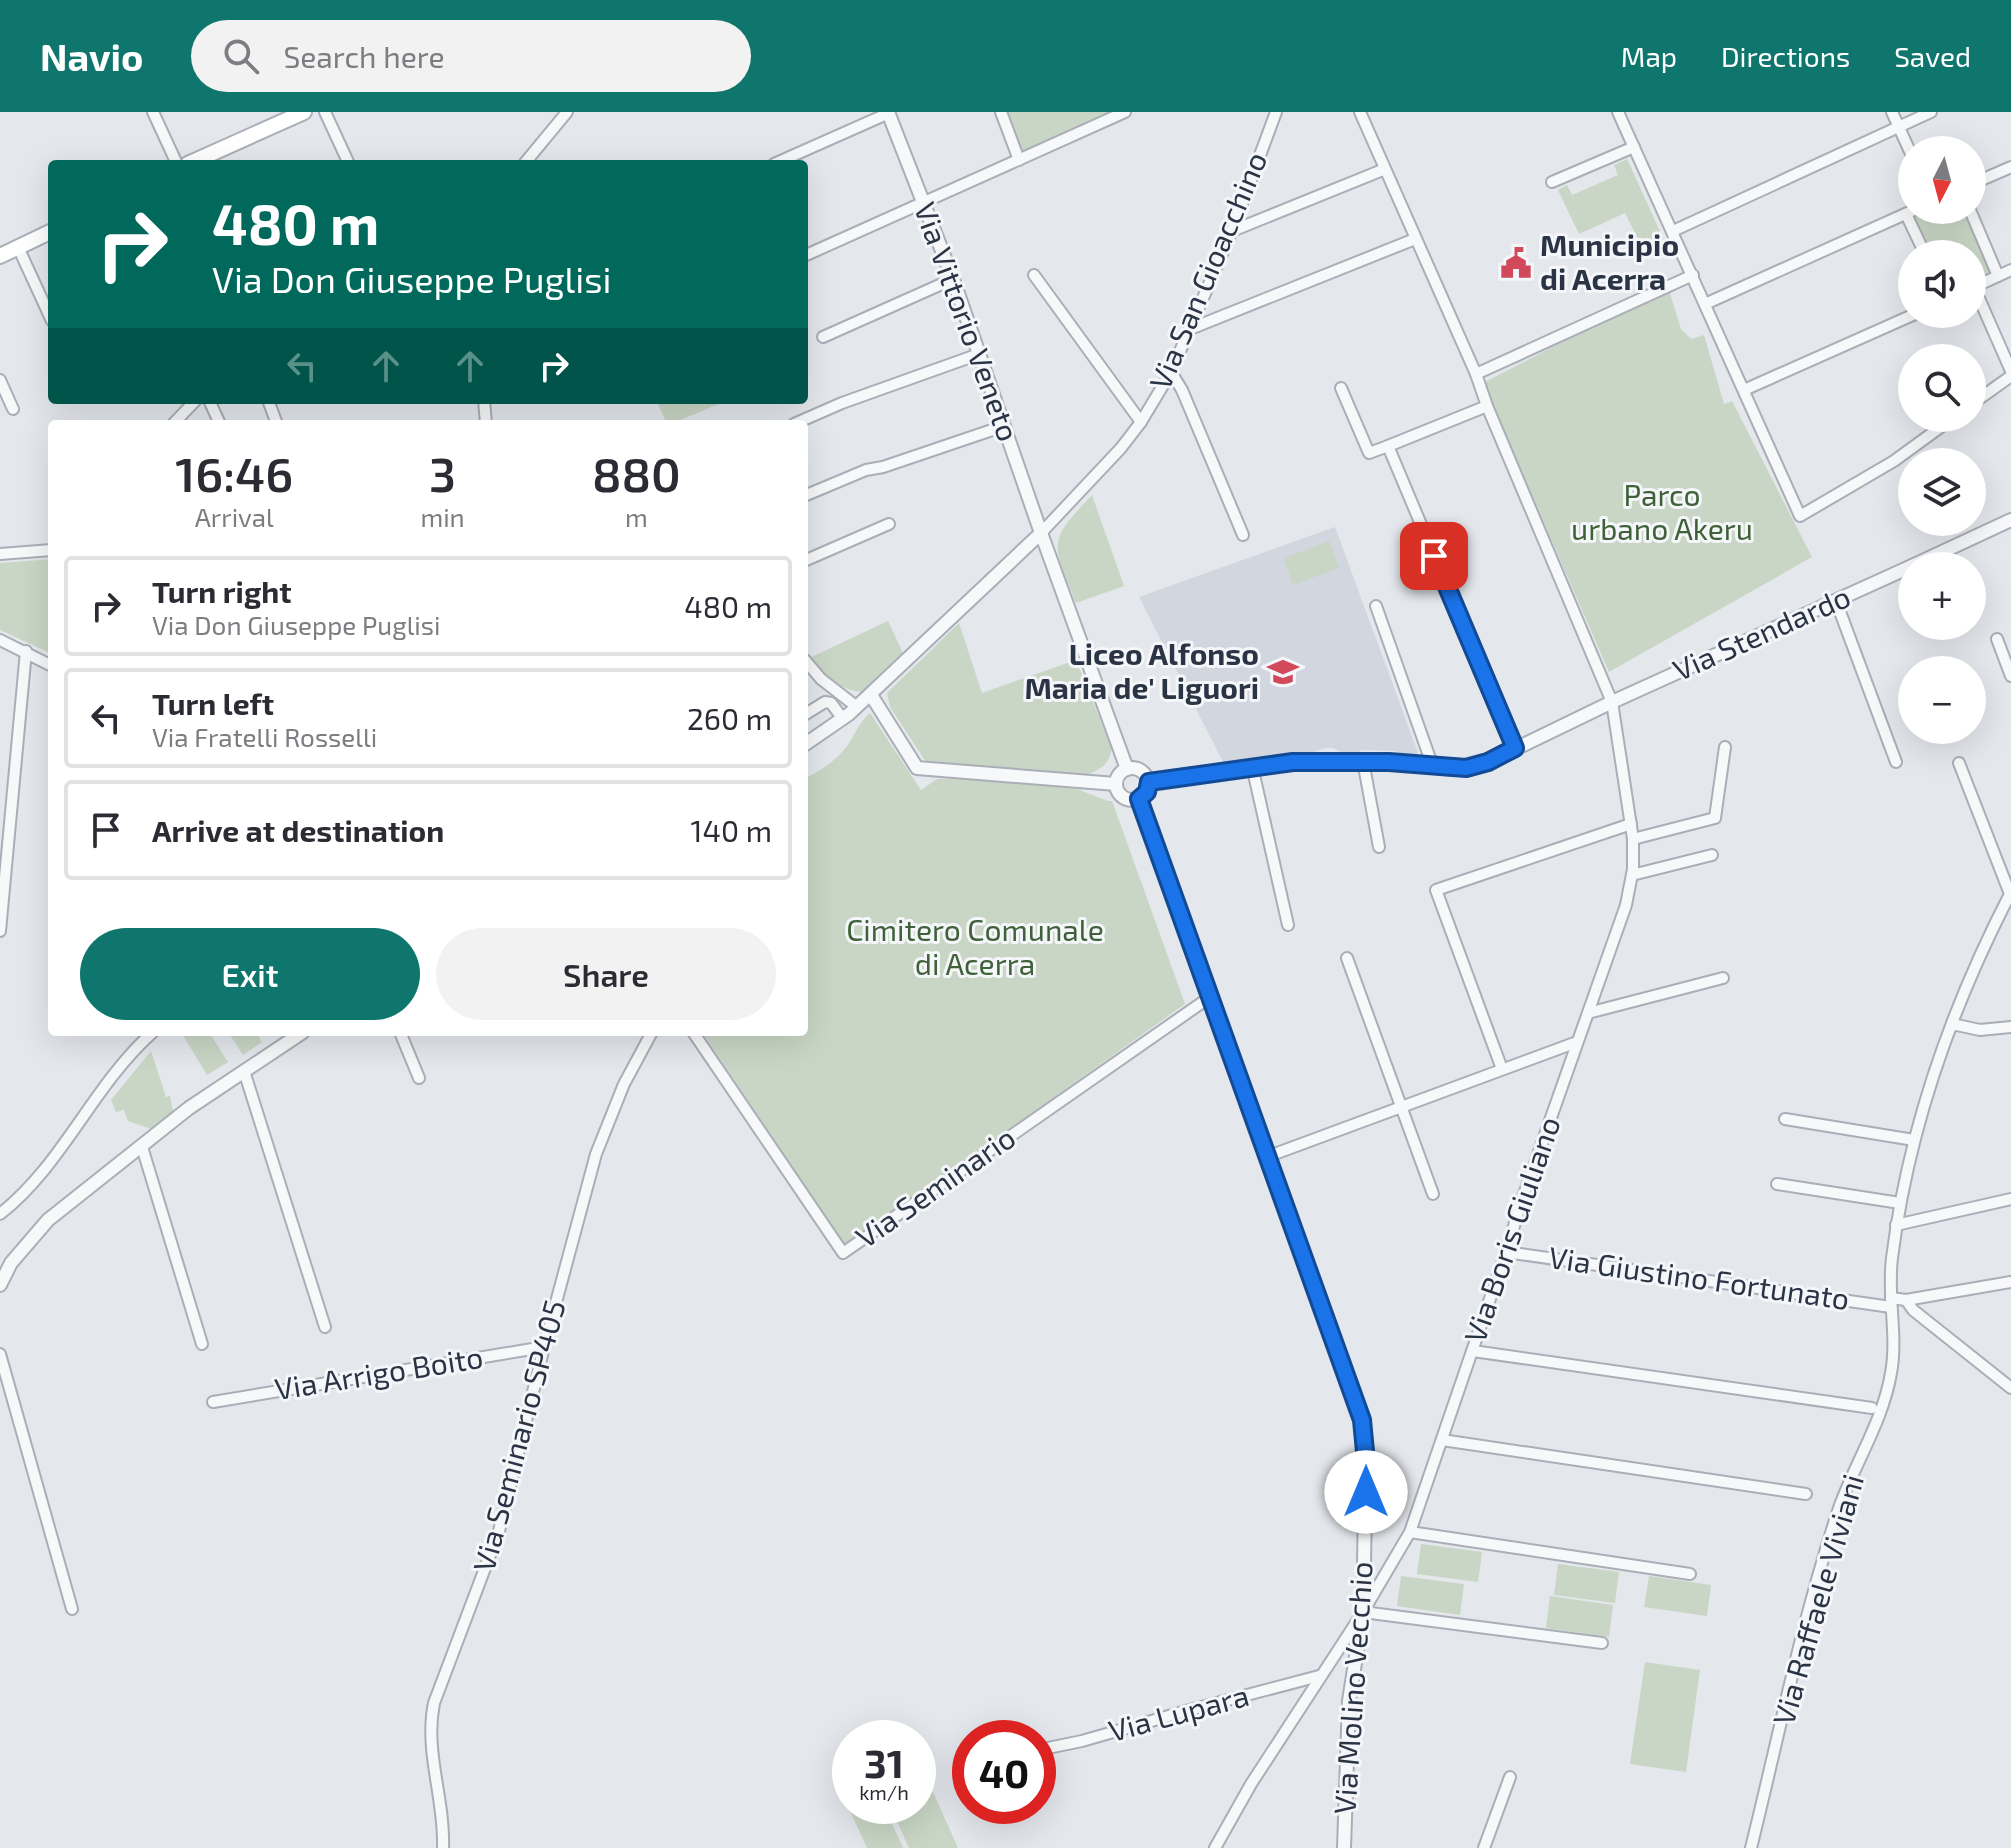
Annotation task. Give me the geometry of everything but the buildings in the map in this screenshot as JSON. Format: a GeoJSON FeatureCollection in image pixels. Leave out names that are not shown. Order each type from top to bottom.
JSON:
{"type":"FeatureCollection","features":[{"type":"Feature","properties":{"kind":"main road"},"geometry":{"type":"LineString","coordinates":[[197,160],[304,112]]}},
{"type":"Feature","properties":{"kind":"main road"},"geometry":{"type":"LineString","coordinates":[[0,256],[48,236]]}},
{"type":"Feature","properties":{"kind":"street"},"geometry":{"type":"LineString","coordinates":[[153,112],[175,160]]}},
{"type":"Feature","properties":{"kind":"street"},"geometry":{"type":"LineString","coordinates":[[325,112],[347,160]]}},
{"type":"Feature","properties":{"kind":"street"},"geometry":{"type":"LineString","coordinates":[[527,160],[567,112]]}},
{"type":"Feature","properties":{"kind":"street"},"geometry":{"type":"LineString","coordinates":[[783,160],[888,112]]}},
{"type":"Feature","properties":{"kind":"street","name":"Via Vittorio Veneto"},"geometry":{"type":"LineString","coordinates":[[888,112],[953,279],[1041,533]]}},
{"type":"Feature","properties":{"kind":"street"},"geometry":{"type":"LineString","coordinates":[[1001,112],[1019,160]]}},
{"type":"Feature","properties":{"kind":"street"},"geometry":{"type":"LineString","coordinates":[[808,254],[1125,112]]}},
{"type":"Feature","properties":{"kind":"street","name":"Via San Gioacchino"},"geometry":{"type":"LineString","coordinates":[[1041,533],[1121,448],[1141,422],[1171,372],[1232,231],[1276,112]]}},
{"type":"Feature","properties":{"kind":"street","name":"Via Boris Giuliano"},"geometry":{"type":"LineString","coordinates":[[1215,1848],[1251,1784],[1363,1612],[1410,1532],[1626,905],[1632,875],[1633,839],[1612,702],[1476,374],[1360,112]]}},
{"type":"Feature","properties":{"kind":"street"},"geometry":{"type":"LineString","coordinates":[[1892,112],[1903,136]]}},
{"type":"Feature","properties":{"kind":"street"},"geometry":{"type":"LineString","coordinates":[[1673,231],[1931,112]]}},
{"type":"Feature","properties":{"kind":"street"},"geometry":{"type":"LineString","coordinates":[[1623,114],[1634,147],[1800,516],[1894,461],[1934,432]]}},
{"type":"Feature","properties":{"kind":"street"},"geometry":{"type":"LineString","coordinates":[[1552,182],[1634,147]]}},
{"type":"Feature","properties":{"kind":"street"},"geometry":{"type":"LineString","coordinates":[[1986,178],[2011,167]]}},
{"type":"Feature","properties":{"kind":"street"},"geometry":{"type":"LineString","coordinates":[[1232,231],[1385,169]]}},
{"type":"Feature","properties":{"kind":"street"},"geometry":{"type":"LineString","coordinates":[[1705,304],[1898,217]]}},
{"type":"Feature","properties":{"kind":"street"},"geometry":{"type":"LineString","coordinates":[[1976,224],[1998,276]]}},
{"type":"Feature","properties":{"kind":"street"},"geometry":{"type":"LineString","coordinates":[[1190,329],[1415,239]]}},
{"type":"Feature","properties":{"kind":"street"},"geometry":{"type":"LineString","coordinates":[[18,247],[48,312]]}},
{"type":"Feature","properties":{"kind":"street"},"geometry":{"type":"LineString","coordinates":[[1986,282],[2011,270]]}},
{"type":"Feature","properties":{"kind":"street"},"geometry":{"type":"LineString","coordinates":[[1034,275],[1141,422]]}},
{"type":"Feature","properties":{"kind":"street"},"geometry":{"type":"LineString","coordinates":[[1476,374],[1693,275]]}},
{"type":"Feature","properties":{"kind":"street"},"geometry":{"type":"LineString","coordinates":[[823,337],[953,279]]}},
{"type":"Feature","properties":{"kind":"street"},"geometry":{"type":"LineString","coordinates":[[1986,317],[2011,374],[1986,393]]}},
{"type":"Feature","properties":{"kind":"street"},"geometry":{"type":"LineString","coordinates":[[1744,390],[1898,322]]}},
{"type":"Feature","properties":{"kind":"street"},"geometry":{"type":"LineString","coordinates":[[803,420],[979,354]]}},
{"type":"Feature","properties":{"kind":"street"},"geometry":{"type":"LineString","coordinates":[[1171,372],[1182,390],[1243,535]]}},
{"type":"Feature","properties":{"kind":"street"},"geometry":{"type":"LineString","coordinates":[[0,380],[13,409]]}},
{"type":"Feature","properties":{"kind":"street"},"geometry":{"type":"LineString","coordinates":[[1341,388],[1369,453],[1487,406]]}},
{"type":"Feature","properties":{"kind":"street"},"geometry":{"type":"LineString","coordinates":[[177,420],[192,404]]}},
{"type":"Feature","properties":{"kind":"street"},"geometry":{"type":"LineString","coordinates":[[808,494],[866,470],[1004,426]]}},
{"type":"Feature","properties":{"kind":"street"},"geometry":{"type":"LineString","coordinates":[[1388,446],[1515,748]]}},
{"type":"Feature","properties":{"kind":"street","name":"Via Stendardo"},"geometry":{"type":"LineString","coordinates":[[1942,552],[2011,520]]}},
{"type":"Feature","properties":{"kind":"street"},"geometry":{"type":"LineString","coordinates":[[808,559],[889,524]]}},
{"type":"Feature","properties":{"kind":"street"},"geometry":{"type":"LineString","coordinates":[[808,742],[871,695],[1041,533],[1127,769]]}},
{"type":"Feature","properties":{"kind":"street"},"geometry":{"type":"LineString","coordinates":[[0,554],[48,550]]}},
{"type":"Feature","properties":{"kind":"street","name":"Via Stendardo"},"geometry":{"type":"LineString","coordinates":[[1149,782],[1293,762],[1363,761],[1466,768],[1488,762],[1612,702],[1898,572]]}},
{"type":"Feature","properties":{"kind":"street"},"geometry":{"type":"LineString","coordinates":[[1836,601],[1896,762]]}},
{"type":"Feature","properties":{"kind":"street"},"geometry":{"type":"LineString","coordinates":[[1376,606],[1433,767]]}},
{"type":"Feature","properties":{"kind":"street"},"geometry":{"type":"LineString","coordinates":[[1997,639],[2011,676]]}},
{"type":"Feature","properties":{"kind":"street"},"geometry":{"type":"LineString","coordinates":[[0,640],[48,664]]}},
{"type":"Feature","properties":{"kind":"street"},"geometry":{"type":"LineString","coordinates":[[0,931],[26,651]]}},
{"type":"Feature","properties":{"kind":"street"},"geometry":{"type":"LineString","coordinates":[[808,664],[821,679],[857,707]]}},
{"type":"Feature","properties":{"kind":"street"},"geometry":{"type":"LineString","coordinates":[[871,695],[917,768],[1116,784]]}},
{"type":"Feature","properties":{"kind":"street"},"geometry":{"type":"LineString","coordinates":[[808,713],[825,702],[831,703],[843,719]]}},
{"type":"Feature","properties":{"kind":"street"},"geometry":{"type":"LineString","coordinates":[[1633,839],[1715,818],[1725,747]]}},
{"type":"Feature","properties":{"kind":"street"},"geometry":{"type":"LineString","coordinates":[[1363,761],[1379,847]]}},
{"type":"Feature","properties":{"kind":"street"},"geometry":{"type":"LineString","coordinates":[[1959,763],[2010,893]]}},
{"type":"Feature","properties":{"kind":"street"},"geometry":{"type":"LineString","coordinates":[[1252,766],[1288,925]]}},
{"type":"Feature","properties":{"kind":"street"},"geometry":{"type":"LineString","coordinates":[[1127,769],[1140,769],[1149,782],[1147,792],[1139,799],[1123,798],[1116,784],[1120,774],[1127,769]]}},
{"type":"Feature","properties":{"kind":"street","name":"Via Molino Vecchio"},"geometry":{"type":"LineString","coordinates":[[1139,799],[1362,1420],[1366,1462],[1363,1612],[1349,1701],[1344,1848]]}},
{"type":"Feature","properties":{"kind":"street"},"geometry":{"type":"LineString","coordinates":[[1502,1069],[1436,890],[1631,824]]}},
{"type":"Feature","properties":{"kind":"street"},"geometry":{"type":"LineString","coordinates":[[1632,875],[1712,855]]}},
{"type":"Feature","properties":{"kind":"street","name":"Via Raffaele Viviani"},"geometry":{"type":"LineString","coordinates":[[1751,1848],[1810,1611],[1840,1507],[1881,1408],[1891,1374],[1896,1225],[1914,1140],[1952,1024],[2010,893]]}},
{"type":"Feature","properties":{"kind":"street"},"geometry":{"type":"LineString","coordinates":[[1347,958],[1433,1194]]}},
{"type":"Feature","properties":{"kind":"street"},"geometry":{"type":"LineString","coordinates":[[1588,1013],[1723,978]]}},
{"type":"Feature","properties":{"kind":"street","name":"Via Seminario"},"geometry":{"type":"LineString","coordinates":[[696,1036],[843,1253],[1210,997]]}},
{"type":"Feature","properties":{"kind":"street"},"geometry":{"type":"LineString","coordinates":[[1952,1024],[1980,1030],[2011,1027]]}},
{"type":"Feature","properties":{"kind":"street"},"geometry":{"type":"LineString","coordinates":[[0,1214],[34,1182],[121,1064],[149,1036]]}},
{"type":"Feature","properties":{"kind":"street"},"geometry":{"type":"LineString","coordinates":[[0,1285],[11,1263],[48,1220],[189,1108],[297,1036]]}},
{"type":"Feature","properties":{"kind":"street"},"geometry":{"type":"LineString","coordinates":[[402,1036],[419,1078]]}},
{"type":"Feature","properties":{"kind":"street","name":"Via Seminario SP405"},"geometry":{"type":"LineString","coordinates":[[443,1848],[444,1822],[432,1756],[430,1724],[434,1703],[499,1531],[596,1154],[624,1084],[650,1036]]}},
{"type":"Feature","properties":{"kind":"street"},"geometry":{"type":"LineString","coordinates":[[1269,1156],[1577,1042]]}},
{"type":"Feature","properties":{"kind":"street"},"geometry":{"type":"LineString","coordinates":[[244,1071],[325,1327]]}},
{"type":"Feature","properties":{"kind":"street"},"geometry":{"type":"LineString","coordinates":[[1785,1119],[1914,1140]]}},
{"type":"Feature","properties":{"kind":"street"},"geometry":{"type":"LineString","coordinates":[[142,1147],[202,1344]]}},
{"type":"Feature","properties":{"kind":"street"},"geometry":{"type":"LineString","coordinates":[[1777,1184],[1900,1203]]}},
{"type":"Feature","properties":{"kind":"street"},"geometry":{"type":"LineString","coordinates":[[1896,1225],[2011,1199]]}},
{"type":"Feature","properties":{"kind":"street","name":"Via Giustino Fortunato"},"geometry":{"type":"LineString","coordinates":[[1506,1252],[1891,1303],[2011,1282]]}},
{"type":"Feature","properties":{"kind":"street"},"geometry":{"type":"LineString","coordinates":[[1906,1300],[1913,1310],[2011,1388]]}},
{"type":"Feature","properties":{"kind":"street","name":"Via Arrigo Boito"},"geometry":{"type":"LineString","coordinates":[[213,1402],[544,1347]]}},
{"type":"Feature","properties":{"kind":"street"},"geometry":{"type":"LineString","coordinates":[[1473,1351],[1872,1408]]}},
{"type":"Feature","properties":{"kind":"street"},"geometry":{"type":"LineString","coordinates":[[0,1354],[72,1609]]}},
{"type":"Feature","properties":{"kind":"street"},"geometry":{"type":"LineString","coordinates":[[1442,1440],[1806,1494]]}},
{"type":"Feature","properties":{"kind":"street"},"geometry":{"type":"LineString","coordinates":[[1410,1532],[1690,1574]]}},
{"type":"Feature","properties":{"kind":"street"},"geometry":{"type":"LineString","coordinates":[[1363,1612],[1602,1643]]}},
{"type":"Feature","properties":{"kind":"street","name":"Via Lupara"},"geometry":{"type":"LineString","coordinates":[[1056,1746],[1319,1676]]}},
{"type":"Feature","properties":{"kind":"street"},"geometry":{"type":"LineString","coordinates":[[1484,1848],[1510,1777]]}},
{"type":"Feature","properties":{"kind":"shaded area","name":"Liceo Alfonso Maria de' Liguori"},"geometry":{"type":"Polygon","coordinates":[[[1335,527],[1418,753],[1411,758],[1402,757],[1395,751],[1361,750],[1355,755],[1324,748],[1309,754],[1223,762],[1139,597],[1335,527]]]}},
{"type":"Feature","properties":{"kind":"green space"},"geometry":{"type":"Polygon","coordinates":[[[1008,112],[1109,112],[1022,151],[1008,112]]]}},
{"type":"Feature","properties":{"kind":"green space"},"geometry":{"type":"Polygon","coordinates":[[[1627,159],[1663,238],[1642,247],[1625,213],[1579,234],[1558,190],[1567,185],[1572,195],[1618,175],[1614,165],[1627,159]]]}},
{"type":"Feature","properties":{"kind":"green space"},"geometry":{"type":"Polygon","coordinates":[[[1916,224],[1971,224],[1978,240],[1923,240],[1916,224]]]}},
{"type":"Feature","properties":{"kind":"green space"},"geometry":{"type":"Polygon","coordinates":[[[1986,257],[1994,274],[1986,278],[1986,257]]]}},
{"type":"Feature","properties":{"kind":"green space","name":"Parco urbano Akeru"},"geometry":{"type":"Polygon","coordinates":[[[1668,287],[1681,329],[1691,339],[1704,335],[1724,404],[1732,401],[1812,557],[1609,672],[1483,383],[1668,287]]]}},
{"type":"Feature","properties":{"kind":"green space"},"geometry":{"type":"Polygon","coordinates":[[[658,404],[718,404],[680,420],[665,420],[658,404]]]}},
{"type":"Feature","properties":{"kind":"green space"},"geometry":{"type":"Polygon","coordinates":[[[1092,495],[1124,586],[1076,603],[1062,568],[1058,545],[1066,524],[1092,495]]]}},
{"type":"Feature","properties":{"kind":"green space"},"geometry":{"type":"Polygon","coordinates":[[[1329,541],[1339,568],[1293,585],[1284,558],[1329,541]]]}},
{"type":"Feature","properties":{"kind":"green space"},"geometry":{"type":"Polygon","coordinates":[[[48,559],[48,652],[0,630],[0,563],[48,559]]]}},
{"type":"Feature","properties":{"kind":"green space"},"geometry":{"type":"Polygon","coordinates":[[[888,621],[903,653],[862,692],[838,685],[808,659],[888,621]]]}},
{"type":"Feature","properties":{"kind":"green space"},"geometry":{"type":"Polygon","coordinates":[[[959,623],[982,693],[1076,660],[1112,749],[1103,766],[1087,775],[926,762],[890,707],[887,693],[959,623]]]}},
{"type":"Feature","properties":{"kind":"green space","name":"Cimitero Comunale di Acerra"},"geometry":{"type":"Polygon","coordinates":[[[870,713],[921,790],[937,779],[982,778],[1077,789],[1112,801],[1185,1004],[845,1246],[705,1036],[808,1036],[808,777],[838,756],[870,713]]]}},
{"type":"Feature","properties":{"kind":"green space"},"geometry":{"type":"Polygon","coordinates":[[[183,1036],[212,1036],[228,1062],[207,1075],[183,1036]]]}},
{"type":"Feature","properties":{"kind":"green space"},"geometry":{"type":"Polygon","coordinates":[[[231,1036],[258,1036],[262,1042],[243,1055],[231,1036]]]}},
{"type":"Feature","properties":{"kind":"green space"},"geometry":{"type":"Polygon","coordinates":[[[151,1051],[173,1111],[151,1129],[128,1121],[124,1110],[116,1112],[111,1100],[151,1051]]]}},
{"type":"Feature","properties":{"kind":"green space"},"geometry":{"type":"Polygon","coordinates":[[[1421,1544],[1482,1552],[1478,1582],[1417,1574],[1421,1544]]]}},
{"type":"Feature","properties":{"kind":"green space"},"geometry":{"type":"Polygon","coordinates":[[[1558,1564],[1619,1572],[1615,1603],[1554,1595],[1558,1564]]]}},
{"type":"Feature","properties":{"kind":"green space"},"geometry":{"type":"Polygon","coordinates":[[[1401,1576],[1464,1584],[1460,1615],[1397,1606],[1401,1576]]]}},
{"type":"Feature","properties":{"kind":"green space"},"geometry":{"type":"Polygon","coordinates":[[[1649,1576],[1711,1585],[1707,1616],[1644,1607],[1649,1576]]]}},
{"type":"Feature","properties":{"kind":"green space"},"geometry":{"type":"Polygon","coordinates":[[[1550,1596],[1613,1605],[1609,1637],[1546,1628],[1550,1596]]]}},
{"type":"Feature","properties":{"kind":"green space"},"geometry":{"type":"Polygon","coordinates":[[[1645,1662],[1700,1670],[1686,1772],[1630,1764],[1645,1662]]]}},
{"type":"Feature","properties":{"kind":"green space"},"geometry":{"type":"Polygon","coordinates":[[[936,1799],[958,1848],[909,1848],[898,1824],[936,1824],[936,1799]]]}},
{"type":"Feature","properties":{"kind":"green space"},"geometry":{"type":"Polygon","coordinates":[[[856,1824],[892,1824],[903,1848],[867,1848],[856,1824]]]}},
{"type":"Feature","properties":{"kind":"place","name":"Municipio di Acerra"},"geometry":{"type":"Point","coordinates":[1516,263]}},
{"type":"Feature","properties":{"kind":"place","name":"Liceo Alfonso Maria de' Liguori"},"geometry":{"type":"Point","coordinates":[1283,672]}},
{"type":"Feature","properties":{"kind":"route"},"geometry":{"type":"LineString","coordinates":[[1366,1492],[1362,1420],[1139,799],[1147,792],[1149,782],[1252,766],[1363,761],[1453,769],[1488,762],[1515,748],[1434,556]]}}]}
